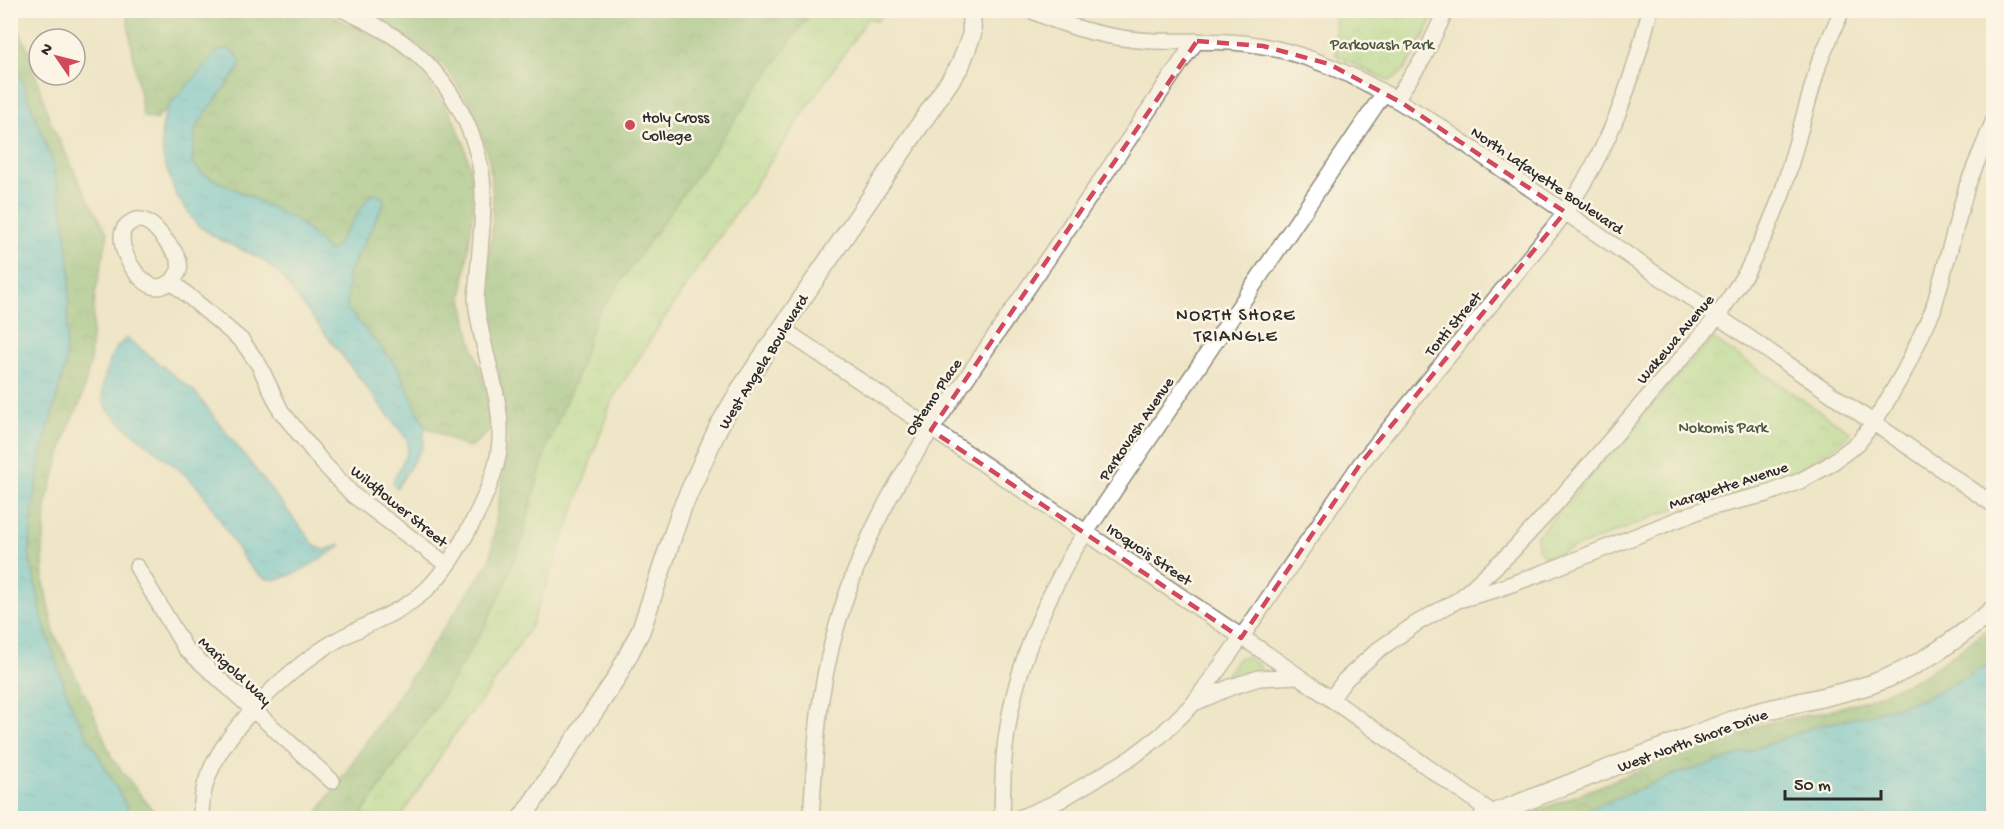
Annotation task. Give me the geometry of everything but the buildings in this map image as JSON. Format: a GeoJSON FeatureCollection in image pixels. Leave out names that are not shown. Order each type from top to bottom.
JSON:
{"type":"FeatureCollection","features":[{"type":"Feature","properties":{"kind":"street"},"geometry":{"type":"LineString","coordinates":[[201,819],[201,801],[208,775],[219,753],[253,711],[309,658],[359,628],[406,606],[435,580],[467,532],[496,463],[500,435],[497,402],[480,335],[476,300],[483,203],[481,172],[476,151],[461,113],[438,77],[425,63],[394,36],[344,10]]}},
{"type":"Feature","properties":{"kind":"street","name":"West Angela Boulevard"},"geometry":{"type":"LineString","coordinates":[[522,819],[629,656],[641,630],[682,508],[718,428],[781,328],[960,66],[972,34],[971,10]]}},
{"type":"Feature","properties":{"kind":"street","name":"North Lafayette Boulevard"},"geometry":{"type":"LineString","coordinates":[[1030,10],[1052,20],[1091,32],[1152,41],[1226,42],[1263,46],[1329,64],[1390,96],[1565,212],[1994,505]]}},
{"type":"Feature","properties":{"kind":"street","name":"Parkovash Avenue"},"geometry":{"type":"LineString","coordinates":[[1002,819],[1005,741],[1015,688],[1023,661],[1054,586],[1086,532],[1390,96],[1424,57],[1446,10]]}},
{"type":"Feature","properties":{"kind":"street","name":"Tonti Street"},"geometry":{"type":"LineString","coordinates":[[1241,638],[1360,463],[1565,212],[1591,172],[1613,128],[1631,81],[1650,10]]}},
{"type":"Feature","properties":{"kind":"street","name":"Wakewa Avenue"},"geometry":{"type":"LineString","coordinates":[[1458,600],[1511,552],[1551,509],[1718,316],[1747,271],[1766,233],[1788,175],[1816,72],[1842,10]]}},
{"type":"Feature","properties":{"kind":"street","name":"Ostemo Place"},"geometry":{"type":"LineString","coordinates":[[811,819],[821,702],[840,615],[850,583],[871,533],[903,472],[931,429],[1197,41]]}},
{"type":"Feature","properties":{"kind":"street","name":"Marquette Avenue"},"geometry":{"type":"LineString","coordinates":[[1331,699],[1345,680],[1378,650],[1417,623],[1458,600],[1545,572],[1695,513],[1767,494],[1800,481],[1829,465],[1859,442],[1905,370],[1933,310],[1967,186],[1994,120]]}},
{"type":"Feature","properties":{"kind":"street"},"geometry":{"type":"LineString","coordinates":[[136,220],[145,220],[154,225],[178,258],[179,269],[171,282],[159,287],[147,283],[136,273],[121,242],[122,233],[127,226],[136,220]]}},
{"type":"Feature","properties":{"kind":"street","name":"Wildflower Street"},"geometry":{"type":"LineString","coordinates":[[171,282],[242,341],[259,365],[281,411],[322,462],[353,495],[446,564]]}},
{"type":"Feature","properties":{"kind":"street","name":"Iroquois Street"},"geometry":{"type":"LineString","coordinates":[[781,328],[1298,676],[1488,816]]}},
{"type":"Feature","properties":{"kind":"street","name":"Marigold Way"},"geometry":{"type":"LineString","coordinates":[[137,567],[185,648],[332,780]]}},
{"type":"Feature","properties":{"kind":"street","name":"West North Shore Drive"},"geometry":{"type":"LineString","coordinates":[[1488,816],[1741,717],[1873,684],[1904,671],[1942,650],[1994,609]]}},
{"type":"Feature","properties":{"kind":"street"},"geometry":{"type":"LineString","coordinates":[[1019,819],[1055,803],[1131,758],[1160,736],[1194,703],[1241,638]]}},
{"type":"Feature","properties":{"kind":"street"},"geometry":{"type":"LineString","coordinates":[[1194,703],[1259,678],[1298,676]]}},
{"type":"Feature","properties":{"kind":"highlighted area"},"geometry":{"type":"Polygon","coordinates":[[[1197,41],[1263,46],[1329,64],[1402,103],[1565,212],[1361,463],[1241,638],[931,430],[1197,41]]]}},
{"type":"Feature","properties":{"kind":"green space"},"geometry":{"type":"Polygon","coordinates":[[[126,10],[322,11],[391,45],[422,73],[450,112],[464,143],[472,177],[473,213],[462,298],[471,340],[485,386],[492,429],[472,446],[466,447],[425,427],[397,366],[347,309],[348,274],[384,203],[329,252],[299,221],[203,174],[192,163],[196,126],[240,67],[219,51],[156,120],[143,117],[126,10]]]}},
{"type":"Feature","properties":{"kind":"green space","name":"Parkovash Park"},"geometry":{"type":"Polygon","coordinates":[[[1335,10],[1436,11],[1410,62],[1395,78],[1387,81],[1336,55],[1335,10]]]}},
{"type":"Feature","properties":{"kind":"green space"},"geometry":{"type":"Polygon","coordinates":[[[366,11],[832,11],[578,373],[546,449],[522,539],[502,591],[484,628],[439,702],[359,818],[314,818],[490,561],[508,441],[501,384],[486,315],[487,262],[492,235],[493,196],[489,160],[478,122],[464,95],[445,67],[366,11]]]}},
{"type":"Feature","properties":{"kind":"green space"},"geometry":{"type":"Polygon","coordinates":[[[812,11],[885,11],[877,21],[868,18],[661,323],[612,400],[531,626],[487,693],[454,735],[400,818],[359,818],[439,702],[484,628],[502,591],[522,539],[546,449],[578,373],[595,318],[812,11]]]}},
{"type":"Feature","properties":{"kind":"green space"},"geometry":{"type":"Polygon","coordinates":[[[10,12],[27,47],[27,87],[39,87],[50,121],[108,234],[95,295],[90,363],[81,401],[70,423],[47,500],[43,551],[44,583],[54,633],[89,702],[113,760],[159,818],[133,818],[72,708],[44,626],[29,554],[33,506],[41,456],[65,366],[70,273],[64,215],[52,161],[11,58],[10,12]]]}},
{"type":"Feature","properties":{"kind":"green space","name":"Nokomis Park"},"geometry":{"type":"Polygon","coordinates":[[[1713,339],[1850,432],[1849,435],[1803,467],[1765,485],[1676,508],[1547,557],[1541,553],[1536,543],[1537,536],[1690,362],[1713,339]]]}},
{"type":"Feature","properties":{"kind":"green space"},"geometry":{"type":"Polygon","coordinates":[[[1993,624],[1993,660],[1971,675],[1925,698],[1811,728],[1725,760],[1677,774],[1568,818],[1520,818],[1737,731],[1870,699],[1921,677],[1993,624]]]}},
{"type":"Feature","properties":{"kind":"green space"},"geometry":{"type":"Polygon","coordinates":[[[1247,657],[1260,666],[1260,670],[1224,679],[1238,658],[1247,657]]]}},
{"type":"Feature","properties":{"kind":"water"},"geometry":{"type":"Polygon","coordinates":[[[227,49],[237,56],[240,67],[196,126],[192,163],[203,174],[299,221],[329,252],[333,250],[370,196],[375,193],[383,198],[384,203],[348,274],[347,309],[397,366],[425,427],[423,446],[397,488],[392,483],[407,453],[408,441],[279,274],[260,258],[217,238],[197,225],[176,195],[163,158],[161,135],[166,109],[219,50],[227,49]]]}},
{"type":"Feature","properties":{"kind":"water"},"geometry":{"type":"Polygon","coordinates":[[[11,58],[52,161],[64,215],[70,273],[65,366],[41,456],[33,506],[29,554],[44,626],[72,708],[133,818],[11,818],[11,58]]]}},
{"type":"Feature","properties":{"kind":"water"},"geometry":{"type":"Polygon","coordinates":[[[127,338],[195,392],[315,546],[325,550],[340,544],[340,547],[285,577],[268,579],[253,570],[190,479],[118,421],[104,403],[103,388],[109,362],[116,349],[127,338]]]}},
{"type":"Feature","properties":{"kind":"water"},"geometry":{"type":"Polygon","coordinates":[[[1993,660],[1993,818],[1568,818],[1677,774],[1725,760],[1811,728],[1925,698],[1971,675],[1993,660]]]}},
{"type":"Feature","properties":{"kind":"place","name":"Holy Cross College"},"geometry":{"type":"Point","coordinates":[630,125]}},
{"type":"Feature","properties":{"kind":"district","name":"NORTH SHORE TRIANGLE"},"geometry":{"type":"Point","coordinates":[1236,324]}}]}
